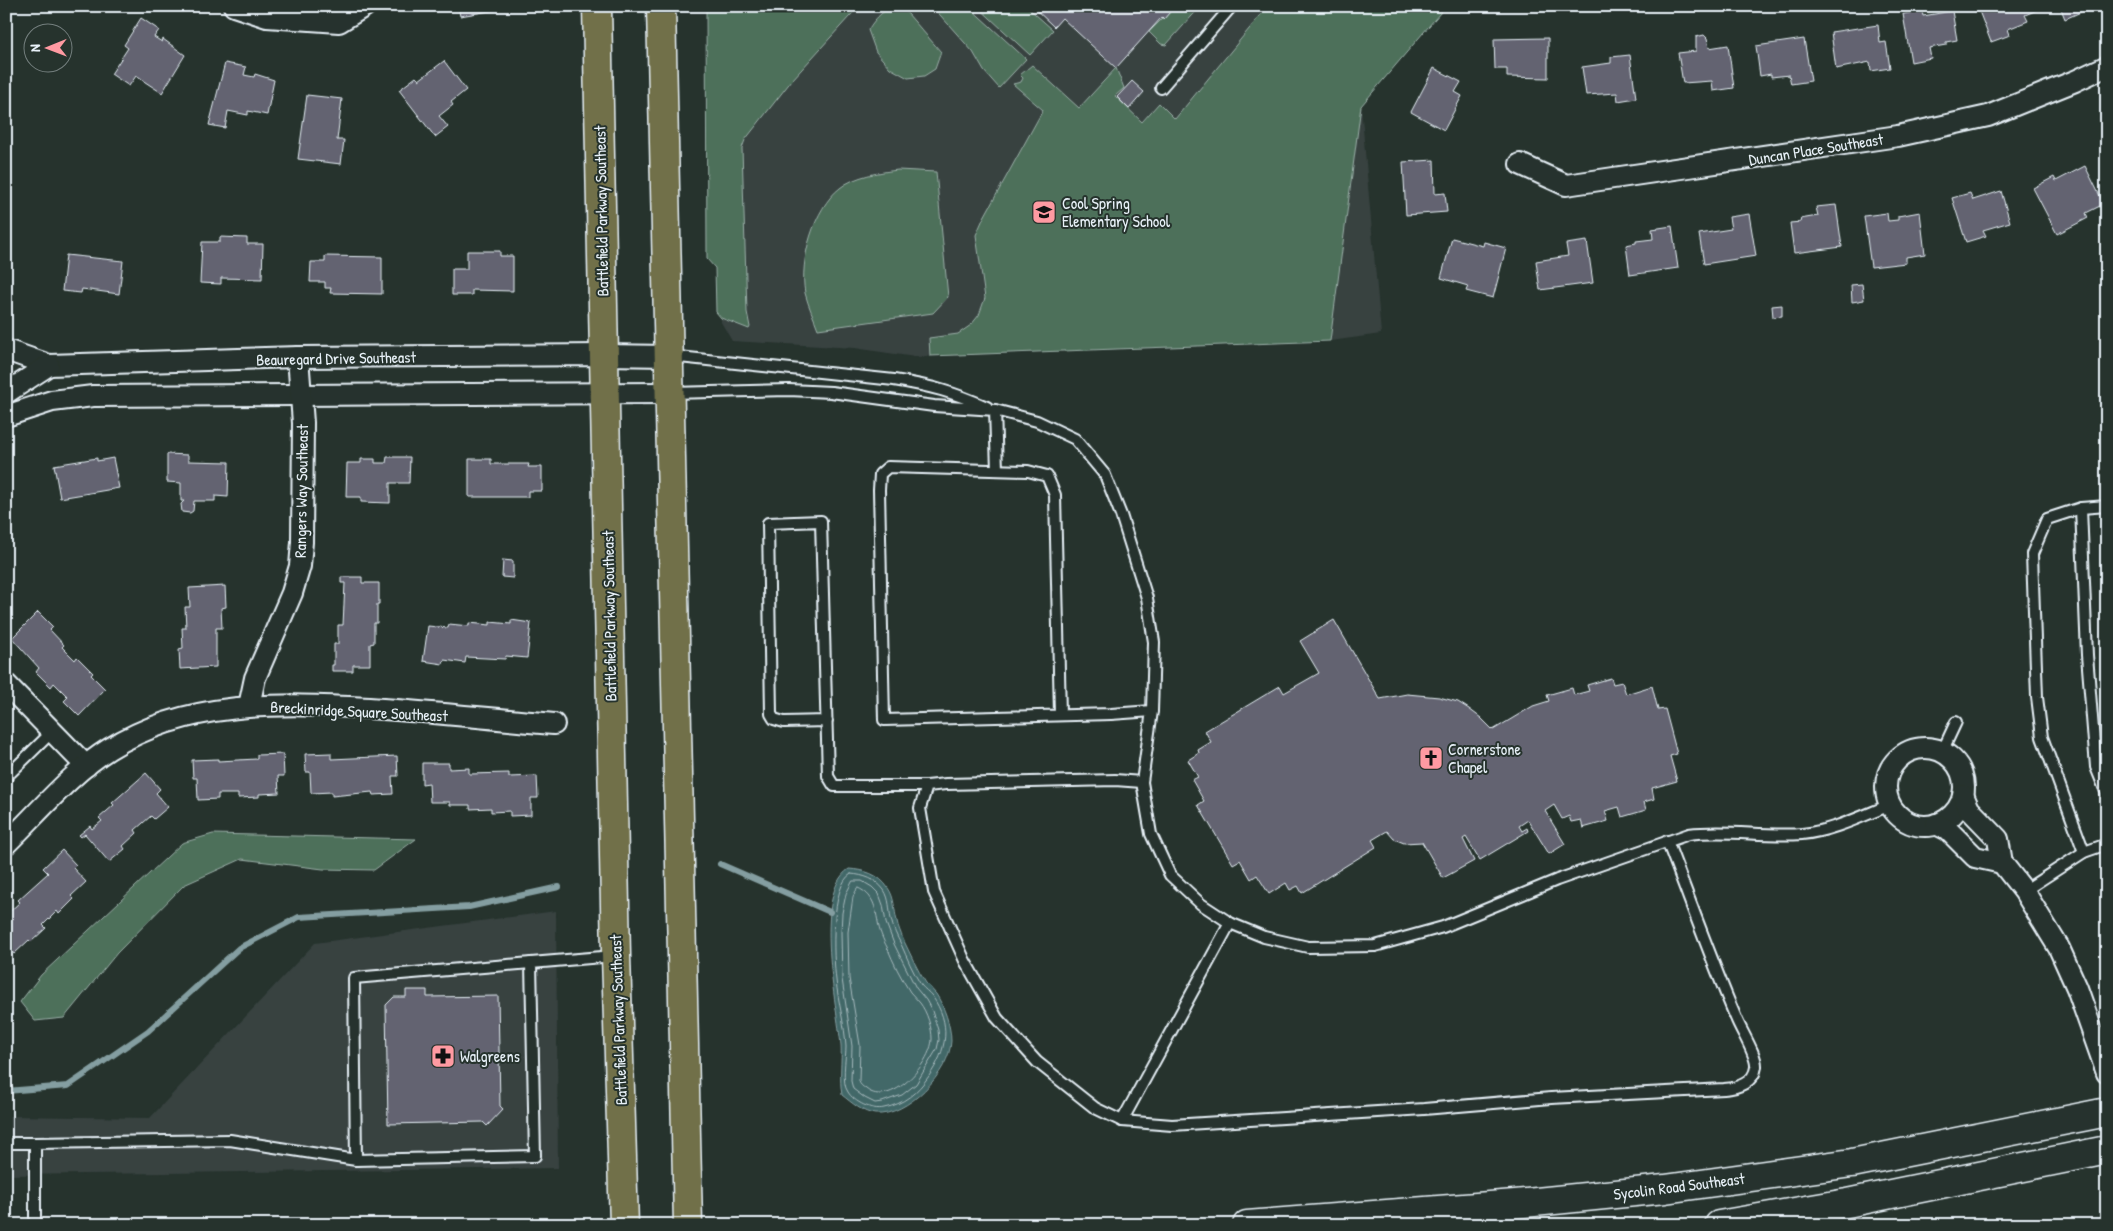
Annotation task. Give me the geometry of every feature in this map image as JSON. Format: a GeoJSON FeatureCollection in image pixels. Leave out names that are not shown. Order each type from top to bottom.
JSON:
{"type":"FeatureCollection","features":[{"type":"Feature","properties":{"kind":"main road","name":"Battlefield Parkway Southeast"},"geometry":{"type":"LineString","coordinates":[[597,6],[616,955],[624,1225]]}},
{"type":"Feature","properties":{"kind":"main road"},"geometry":{"type":"LineString","coordinates":[[660,6],[688,1225]]}},
{"type":"Feature","properties":{"kind":"main road","name":"Sycolin Road Southeast"},"geometry":{"type":"LineString","coordinates":[[1247,1225],[1515,1204],[1665,1189],[1852,1163],[2107,1112]]}},
{"type":"Feature","properties":{"kind":"main road"},"geometry":{"type":"LineString","coordinates":[[1718,1225],[1847,1203],[2107,1150]]}},
{"type":"Feature","properties":{"kind":"street"},"geometry":{"type":"LineString","coordinates":[[234,6],[267,17],[339,22],[365,6]]}},
{"type":"Feature","properties":{"kind":"street","name":"Duncan Place Southeast"},"geometry":{"type":"LineString","coordinates":[[1520,164],[1566,185],[1898,136],[1988,116],[2107,66]]}},
{"type":"Feature","properties":{"kind":"street","name":"Beauregard Drive Southeast"},"geometry":{"type":"LineString","coordinates":[[6,350],[49,366],[298,357],[668,356]]}},
{"type":"Feature","properties":{"kind":"street","name":"Rangers Way Southeast"},"geometry":{"type":"LineString","coordinates":[[249,706],[255,678],[292,593],[300,566],[304,423],[298,357]]}},
{"type":"Feature","properties":{"kind":"street"},"geometry":{"type":"LineString","coordinates":[[6,393],[49,366]]}},
{"type":"Feature","properties":{"kind":"street"},"geometry":{"type":"LineString","coordinates":[[6,416],[52,402],[93,396],[669,393]]}},
{"type":"Feature","properties":{"kind":"street"},"geometry":{"type":"LineString","coordinates":[[6,684],[86,766]]}},
{"type":"Feature","properties":{"kind":"street","name":"Breckinridge Square Southeast"},"geometry":{"type":"LineString","coordinates":[[6,844],[86,766],[109,749],[137,734],[204,712],[249,706],[309,705],[419,711],[554,724]]}},
{"type":"Feature","properties":{"kind":"street"},"geometry":{"type":"LineString","coordinates":[[1963,795],[1959,805],[1950,817],[1936,824],[1926,826],[1910,824],[1896,814],[1890,805],[1886,793],[1887,777],[1897,759],[1907,752],[1918,748],[1930,748],[1942,752],[1957,766],[1962,775],[1963,795],[1969,809],[1998,839],[2002,863],[2024,891],[2058,948],[2077,988],[2107,1073]]}},
{"type":"Feature","properties":{"kind":"street"},"geometry":{"type":"LineString","coordinates":[[1936,824],[1948,830],[1976,857],[2002,863]]}},
{"type":"Feature","properties":{"kind":"lane"},"geometry":{"type":"LineString","coordinates":[[1161,88],[1232,6]]}},
{"type":"Feature","properties":{"kind":"lane"},"geometry":{"type":"LineString","coordinates":[[668,356],[885,379],[930,386],[955,392],[995,410],[1038,421],[1075,439],[1105,475],[1121,515],[1147,598],[1154,642],[1152,710],[1142,782],[1151,834],[1170,875],[1201,904],[1230,923],[1264,937],[1308,947],[1375,946],[1443,927],[1557,880],[1689,834],[1706,832],[1758,835],[1802,834],[1819,831],[1890,805]]}},
{"type":"Feature","properties":{"kind":"lane"},"geometry":{"type":"LineString","coordinates":[[669,393],[789,390],[831,392],[934,406],[995,410]]}},
{"type":"Feature","properties":{"kind":"lane"},"geometry":{"type":"LineString","coordinates":[[995,410],[997,470]]}},
{"type":"Feature","properties":{"kind":"lane"},"geometry":{"type":"LineString","coordinates":[[1060,715],[1055,495],[1047,476],[1028,471],[888,467],[880,474],[884,720],[1060,715],[1152,710]]}},
{"type":"Feature","properties":{"kind":"lane"},"geometry":{"type":"LineString","coordinates":[[2084,852],[2042,737],[2037,697],[2032,554],[2048,519],[2081,508],[2107,506]]}},
{"type":"Feature","properties":{"kind":"lane"},"geometry":{"type":"LineString","coordinates":[[2081,508],[2087,655],[2096,767],[2107,794]]}},
{"type":"Feature","properties":{"kind":"lane"},"geometry":{"type":"LineString","coordinates":[[827,721],[784,722],[774,719],[771,714],[768,523],[821,521],[827,721],[828,776],[834,786],[928,786],[1098,780],[1142,782]]}},
{"type":"Feature","properties":{"kind":"lane"},"geometry":{"type":"LineString","coordinates":[[1942,752],[1956,722]]}},
{"type":"Feature","properties":{"kind":"lane"},"geometry":{"type":"LineString","coordinates":[[6,777],[52,732]]}},
{"type":"Feature","properties":{"kind":"lane"},"geometry":{"type":"LineString","coordinates":[[928,786],[920,808],[934,892],[965,961],[997,1018],[1036,1062],[1095,1108],[1122,1121],[1172,1125],[1424,1109],[1551,1098],[1724,1089],[1741,1085],[1753,1077],[1756,1066],[1753,1055],[1736,1019],[1667,841]]}},
{"type":"Feature","properties":{"kind":"lane"},"geometry":{"type":"LineString","coordinates":[[2024,891],[2084,852],[2107,844]]}},
{"type":"Feature","properties":{"kind":"lane"},"geometry":{"type":"LineString","coordinates":[[1122,1121],[1230,923]]}},
{"type":"Feature","properties":{"kind":"lane"},"geometry":{"type":"LineString","coordinates":[[356,1160],[354,978],[573,961],[616,955]]}},
{"type":"Feature","properties":{"kind":"lane"},"geometry":{"type":"LineString","coordinates":[[6,1143],[230,1140],[356,1160],[535,1156],[531,963]]}},
{"type":"Feature","properties":{"kind":"lane"},"geometry":{"type":"LineString","coordinates":[[35,1143],[35,1225]]}},
{"type":"Feature","properties":{"kind":"shaded area","name":"Cool Spring Elementary School"},"geometry":{"type":"Polygon","coordinates":[[[712,6],[1446,6],[1361,106],[1381,334],[1330,341],[915,357],[855,348],[732,341],[721,322],[712,6]]]}},
{"type":"Feature","properties":{"kind":"shaded area"},"geometry":{"type":"Polygon","coordinates":[[[556,911],[558,1168],[6,1175],[6,1116],[150,1118],[315,943],[556,911]]]}},
{"type":"Feature","properties":{"kind":"green space"},"geometry":{"type":"Polygon","coordinates":[[[706,6],[859,6],[792,80],[745,140],[742,148],[749,329],[721,318],[716,312],[715,268],[707,259],[706,6]]]}},
{"type":"Feature","properties":{"kind":"green space"},"geometry":{"type":"Polygon","coordinates":[[[901,6],[941,52],[935,69],[924,76],[908,78],[890,68],[876,52],[868,30],[874,21],[886,10],[901,6]]]}},
{"type":"Feature","properties":{"kind":"green space"},"geometry":{"type":"Polygon","coordinates":[[[932,6],[968,6],[1026,59],[999,88],[984,71],[973,52],[932,6]]]}},
{"type":"Feature","properties":{"kind":"green space"},"geometry":{"type":"Polygon","coordinates":[[[977,6],[1026,6],[1053,30],[1030,55],[977,6]]]}},
{"type":"Feature","properties":{"kind":"green space"},"geometry":{"type":"Polygon","coordinates":[[[1175,6],[1200,7],[1166,45],[1161,44],[1149,32],[1175,6]]]}},
{"type":"Feature","properties":{"kind":"green space"},"geometry":{"type":"Polygon","coordinates":[[[1268,6],[1446,6],[1361,106],[1330,341],[930,356],[929,338],[958,334],[971,325],[979,315],[985,298],[976,235],[1043,110],[1013,84],[1021,82],[1023,78],[1020,75],[1032,65],[1079,108],[1116,68],[1124,88],[1115,96],[1142,122],[1159,103],[1175,119],[1268,6]]]}},
{"type":"Feature","properties":{"kind":"green space"},"geometry":{"type":"Polygon","coordinates":[[[898,170],[936,172],[948,297],[933,313],[818,329],[806,298],[804,266],[811,236],[823,208],[840,188],[853,180],[868,175],[898,170]]]}},
{"type":"Feature","properties":{"kind":"green space"},"geometry":{"type":"Polygon","coordinates":[[[213,834],[416,839],[374,870],[323,869],[242,859],[184,885],[117,953],[64,1018],[35,1021],[20,1002],[41,975],[182,843],[213,834]]]}},
{"type":"Feature","properties":{"kind":"water"},"geometry":{"type":"Polygon","coordinates":[[[849,869],[860,870],[876,876],[888,888],[892,896],[897,923],[903,939],[923,978],[939,999],[950,1029],[949,1053],[935,1079],[913,1100],[887,1113],[875,1114],[866,1112],[842,1095],[841,1045],[832,979],[829,925],[832,901],[838,882],[849,869]]]}},
{"type":"Feature","properties":{"kind":"building"},"geometry":{"type":"Polygon","coordinates":[[[458,6],[495,6],[496,10],[460,16],[458,6]]]}},
{"type":"Feature","properties":{"kind":"building"},"geometry":{"type":"Polygon","coordinates":[[[1032,6],[1175,6],[1164,19],[1162,17],[1116,68],[1062,18],[1054,27],[1032,6]]]}},
{"type":"Feature","properties":{"kind":"building"},"geometry":{"type":"Polygon","coordinates":[[[1977,6],[2036,6],[2037,10],[2025,15],[2028,21],[2008,29],[2010,35],[1991,42],[1977,6]]]}},
{"type":"Feature","properties":{"kind":"building"},"geometry":{"type":"Polygon","coordinates":[[[2060,6],[2081,6],[2083,11],[2065,19],[2060,6]]]}},
{"type":"Feature","properties":{"kind":"building"},"geometry":{"type":"Polygon","coordinates":[[[1922,11],[1923,16],[1952,11],[1957,40],[1946,42],[1946,45],[1929,48],[1931,58],[1911,62],[1903,14],[1922,11]]]}},
{"type":"Feature","properties":{"kind":"building"},"geometry":{"type":"Polygon","coordinates":[[[141,18],[159,30],[154,37],[162,42],[163,39],[185,55],[162,93],[136,76],[129,86],[111,74],[128,48],[124,45],[141,18]]]}},
{"type":"Feature","properties":{"kind":"building"},"geometry":{"type":"Polygon","coordinates":[[[1878,25],[1880,43],[1886,42],[1890,68],[1871,71],[1870,62],[1836,69],[1831,32],[1878,25]]]}},
{"type":"Feature","properties":{"kind":"building"},"geometry":{"type":"Polygon","coordinates":[[[1704,35],[1707,38],[1709,48],[1728,45],[1734,88],[1713,91],[1712,81],[1683,83],[1678,53],[1696,51],[1696,37],[1704,35]]]}},
{"type":"Feature","properties":{"kind":"building"},"geometry":{"type":"Polygon","coordinates":[[[1548,38],[1548,78],[1507,77],[1507,69],[1495,69],[1494,39],[1548,38]]]}},
{"type":"Feature","properties":{"kind":"building"},"geometry":{"type":"Polygon","coordinates":[[[1804,39],[1811,81],[1791,84],[1789,75],[1771,77],[1771,74],[1760,76],[1756,46],[1804,39]]]}},
{"type":"Feature","properties":{"kind":"building"},"geometry":{"type":"Polygon","coordinates":[[[1630,55],[1636,98],[1618,101],[1617,93],[1586,95],[1582,67],[1611,63],[1611,57],[1630,55]]]}},
{"type":"Feature","properties":{"kind":"building"},"geometry":{"type":"Polygon","coordinates":[[[444,61],[466,90],[451,102],[453,105],[439,116],[448,127],[435,137],[399,90],[416,77],[419,80],[444,61]]]}},
{"type":"Feature","properties":{"kind":"building"},"geometry":{"type":"Polygon","coordinates":[[[225,63],[246,67],[244,75],[254,77],[255,74],[274,80],[267,115],[248,111],[248,115],[228,111],[225,128],[209,125],[225,63]]]}},
{"type":"Feature","properties":{"kind":"building"},"geometry":{"type":"Polygon","coordinates":[[[1434,68],[1461,82],[1455,92],[1462,96],[1444,130],[1411,112],[1434,68]]]}},
{"type":"Feature","properties":{"kind":"building"},"geometry":{"type":"Polygon","coordinates":[[[1132,81],[1144,92],[1129,109],[1117,97],[1132,81]]]}},
{"type":"Feature","properties":{"kind":"building"},"geometry":{"type":"Polygon","coordinates":[[[307,95],[342,99],[337,140],[344,140],[341,164],[298,159],[307,95]]]}},
{"type":"Feature","properties":{"kind":"building"},"geometry":{"type":"Polygon","coordinates":[[[1434,160],[1435,194],[1445,193],[1447,212],[1406,215],[1403,162],[1434,160]]]}},
{"type":"Feature","properties":{"kind":"building"},"geometry":{"type":"Polygon","coordinates":[[[2085,166],[2104,204],[2086,213],[2088,218],[2057,234],[2033,188],[2054,177],[2056,181],[2085,166]]]}},
{"type":"Feature","properties":{"kind":"building"},"geometry":{"type":"Polygon","coordinates":[[[2001,191],[2010,222],[1983,230],[1986,236],[1966,242],[1952,198],[1970,193],[1973,200],[2001,191]]]}},
{"type":"Feature","properties":{"kind":"building"},"geometry":{"type":"Polygon","coordinates":[[[1836,205],[1842,247],[1794,253],[1790,223],[1801,222],[1800,219],[1818,216],[1816,207],[1836,205]]]}},
{"type":"Feature","properties":{"kind":"building"},"geometry":{"type":"Polygon","coordinates":[[[1920,212],[1925,254],[1906,257],[1906,263],[1871,267],[1864,216],[1887,213],[1888,221],[1898,220],[1898,216],[1920,212]]]}},
{"type":"Feature","properties":{"kind":"building"},"geometry":{"type":"Polygon","coordinates":[[[1749,214],[1756,256],[1704,264],[1699,234],[1731,229],[1729,217],[1749,214]]]}},
{"type":"Feature","properties":{"kind":"building"},"geometry":{"type":"Polygon","coordinates":[[[1672,226],[1678,268],[1630,275],[1626,245],[1636,243],[1636,241],[1653,239],[1652,229],[1672,226]]]}},
{"type":"Feature","properties":{"kind":"building"},"geometry":{"type":"Polygon","coordinates":[[[220,237],[247,238],[247,244],[263,244],[262,279],[221,278],[221,284],[200,283],[202,242],[220,242],[220,237]]]}},
{"type":"Feature","properties":{"kind":"building"},"geometry":{"type":"Polygon","coordinates":[[[1452,238],[1483,246],[1484,242],[1506,248],[1493,298],[1466,291],[1468,286],[1441,278],[1452,238]]]}},
{"type":"Feature","properties":{"kind":"building"},"geometry":{"type":"Polygon","coordinates":[[[1587,241],[1593,283],[1540,290],[1536,261],[1568,256],[1566,244],[1587,241]]]}},
{"type":"Feature","properties":{"kind":"building"},"geometry":{"type":"Polygon","coordinates":[[[467,251],[500,251],[500,256],[513,256],[513,291],[472,290],[472,295],[452,295],[452,269],[467,269],[467,251]]]}},
{"type":"Feature","properties":{"kind":"building"},"geometry":{"type":"Polygon","coordinates":[[[66,255],[123,261],[119,294],[82,289],[81,293],[62,291],[66,255]]]}},
{"type":"Feature","properties":{"kind":"building"},"geometry":{"type":"Polygon","coordinates":[[[325,256],[382,257],[382,294],[330,293],[331,288],[325,288],[325,282],[310,282],[311,262],[325,262],[325,256]]]}},
{"type":"Feature","properties":{"kind":"building"},"geometry":{"type":"Polygon","coordinates":[[[1862,284],[1864,300],[1852,302],[1851,285],[1862,284]]]}},
{"type":"Feature","properties":{"kind":"building"},"geometry":{"type":"Polygon","coordinates":[[[1782,305],[1782,316],[1773,317],[1772,306],[1782,305]]]}},
{"type":"Feature","properties":{"kind":"building"},"geometry":{"type":"Polygon","coordinates":[[[167,454],[188,455],[188,461],[229,462],[228,497],[215,496],[215,501],[194,501],[193,511],[190,513],[182,512],[181,504],[184,501],[181,501],[181,483],[167,482],[167,454]]]}},
{"type":"Feature","properties":{"kind":"building"},"geometry":{"type":"Polygon","coordinates":[[[387,457],[410,457],[409,483],[390,483],[390,503],[361,502],[361,497],[346,497],[347,463],[361,463],[361,459],[375,459],[375,463],[386,463],[387,457]]]}},
{"type":"Feature","properties":{"kind":"building"},"geometry":{"type":"Polygon","coordinates":[[[97,458],[97,461],[113,458],[119,488],[60,498],[54,465],[97,458]]]}},
{"type":"Feature","properties":{"kind":"building"},"geometry":{"type":"Polygon","coordinates":[[[469,459],[491,459],[491,464],[529,464],[528,467],[542,467],[542,491],[528,491],[528,497],[469,497],[469,459]]]}},
{"type":"Feature","properties":{"kind":"building"},"geometry":{"type":"Polygon","coordinates":[[[503,560],[513,561],[513,578],[502,577],[503,560]]]}},
{"type":"Feature","properties":{"kind":"building"},"geometry":{"type":"Polygon","coordinates":[[[341,577],[362,577],[362,583],[379,583],[377,623],[374,623],[374,643],[370,644],[370,665],[353,665],[353,671],[332,671],[332,665],[334,665],[334,644],[338,644],[338,625],[343,625],[345,583],[341,583],[341,577]]]}},
{"type":"Feature","properties":{"kind":"building"},"geometry":{"type":"Polygon","coordinates":[[[225,586],[226,607],[221,608],[222,628],[216,628],[216,667],[180,669],[179,649],[183,648],[182,628],[186,628],[185,607],[190,607],[189,588],[225,586]]]}},
{"type":"Feature","properties":{"kind":"building"},"geometry":{"type":"Polygon","coordinates":[[[38,612],[53,627],[50,630],[64,645],[62,647],[75,660],[77,657],[93,673],[91,675],[105,689],[79,716],[64,701],[68,697],[54,683],[51,687],[36,672],[39,668],[12,638],[38,612]]]}},
{"type":"Feature","properties":{"kind":"building"},"geometry":{"type":"Polygon","coordinates":[[[511,620],[531,623],[527,658],[506,656],[505,659],[466,657],[465,663],[444,660],[443,664],[423,661],[428,626],[448,628],[449,624],[469,626],[469,623],[490,625],[490,622],[511,624],[511,620]]]}},
{"type":"Feature","properties":{"kind":"building","name":"Cornerstone Chapel"},"geometry":{"type":"Polygon","coordinates":[[[1334,620],[1380,699],[1407,694],[1439,697],[1458,702],[1481,718],[1493,730],[1533,706],[1549,701],[1547,695],[1572,688],[1574,695],[1589,691],[1587,685],[1611,678],[1613,684],[1622,682],[1626,694],[1652,686],[1658,710],[1665,709],[1677,754],[1670,756],[1677,781],[1652,788],[1654,799],[1644,802],[1646,810],[1622,817],[1619,807],[1605,811],[1608,821],[1583,828],[1581,820],[1571,822],[1569,816],[1562,819],[1554,805],[1545,811],[1565,844],[1549,854],[1528,820],[1519,826],[1522,831],[1527,828],[1528,831],[1480,860],[1466,837],[1463,839],[1474,861],[1443,878],[1422,842],[1404,843],[1394,839],[1387,831],[1372,840],[1376,847],[1302,893],[1298,886],[1290,890],[1286,883],[1269,894],[1257,875],[1251,879],[1240,860],[1233,864],[1198,805],[1204,801],[1192,780],[1198,777],[1188,760],[1199,753],[1198,750],[1211,742],[1205,731],[1280,686],[1284,693],[1319,673],[1300,641],[1334,620]]]}},
{"type":"Feature","properties":{"kind":"building"},"geometry":{"type":"Polygon","coordinates":[[[331,753],[331,759],[397,756],[398,776],[392,776],[393,794],[373,795],[372,792],[332,796],[332,792],[311,793],[310,772],[306,772],[305,754],[331,753]]]}},
{"type":"Feature","properties":{"kind":"building"},"geometry":{"type":"Polygon","coordinates":[[[283,754],[284,776],[278,776],[279,793],[259,794],[259,797],[238,798],[238,794],[218,794],[218,799],[198,800],[197,778],[193,778],[192,760],[257,759],[257,755],[283,754]]]}},
{"type":"Feature","properties":{"kind":"building"},"geometry":{"type":"Polygon","coordinates":[[[422,763],[449,763],[449,769],[469,768],[469,774],[509,773],[509,777],[537,776],[538,798],[531,798],[531,815],[510,816],[510,811],[491,812],[491,808],[470,809],[470,805],[430,802],[429,783],[422,784],[422,763]]]}},
{"type":"Feature","properties":{"kind":"building"},"geometry":{"type":"Polygon","coordinates":[[[146,773],[160,789],[156,793],[168,807],[154,819],[151,816],[135,830],[137,833],[123,846],[125,849],[109,862],[85,834],[81,837],[79,835],[90,826],[92,829],[102,821],[99,818],[114,805],[112,803],[146,773]]]}},
{"type":"Feature","properties":{"kind":"building"},"geometry":{"type":"Polygon","coordinates":[[[62,850],[76,865],[73,868],[86,882],[71,896],[74,899],[59,914],[57,911],[43,925],[46,928],[14,954],[6,946],[6,915],[20,902],[18,900],[48,873],[43,868],[62,850]]]}},
{"type":"Feature","properties":{"kind":"building","name":"Walgreens"},"geometry":{"type":"Polygon","coordinates":[[[406,990],[427,990],[427,997],[498,996],[500,1106],[503,1109],[487,1126],[483,1122],[388,1124],[386,1005],[394,997],[406,997],[406,990]]]}},
{"type":"Feature","properties":{"kind":"waterway"},"geometry":{"type":"LineString","coordinates":[[720,864],[830,912]]}},
{"type":"Feature","properties":{"kind":"waterway"},"geometry":{"type":"LineString","coordinates":[[6,1091],[68,1086],[148,1031],[239,948],[299,917],[469,907],[559,887]]}},
{"type":"Feature","properties":{"kind":"place","name":"Cool Spring Elementary School"},"geometry":{"type":"Point","coordinates":[1044,212]}},
{"type":"Feature","properties":{"kind":"place","name":"Cornerstone Chapel"},"geometry":{"type":"Point","coordinates":[1431,758]}},
{"type":"Feature","properties":{"kind":"place","name":"Walgreens"},"geometry":{"type":"Point","coordinates":[443,1056]}}]}
